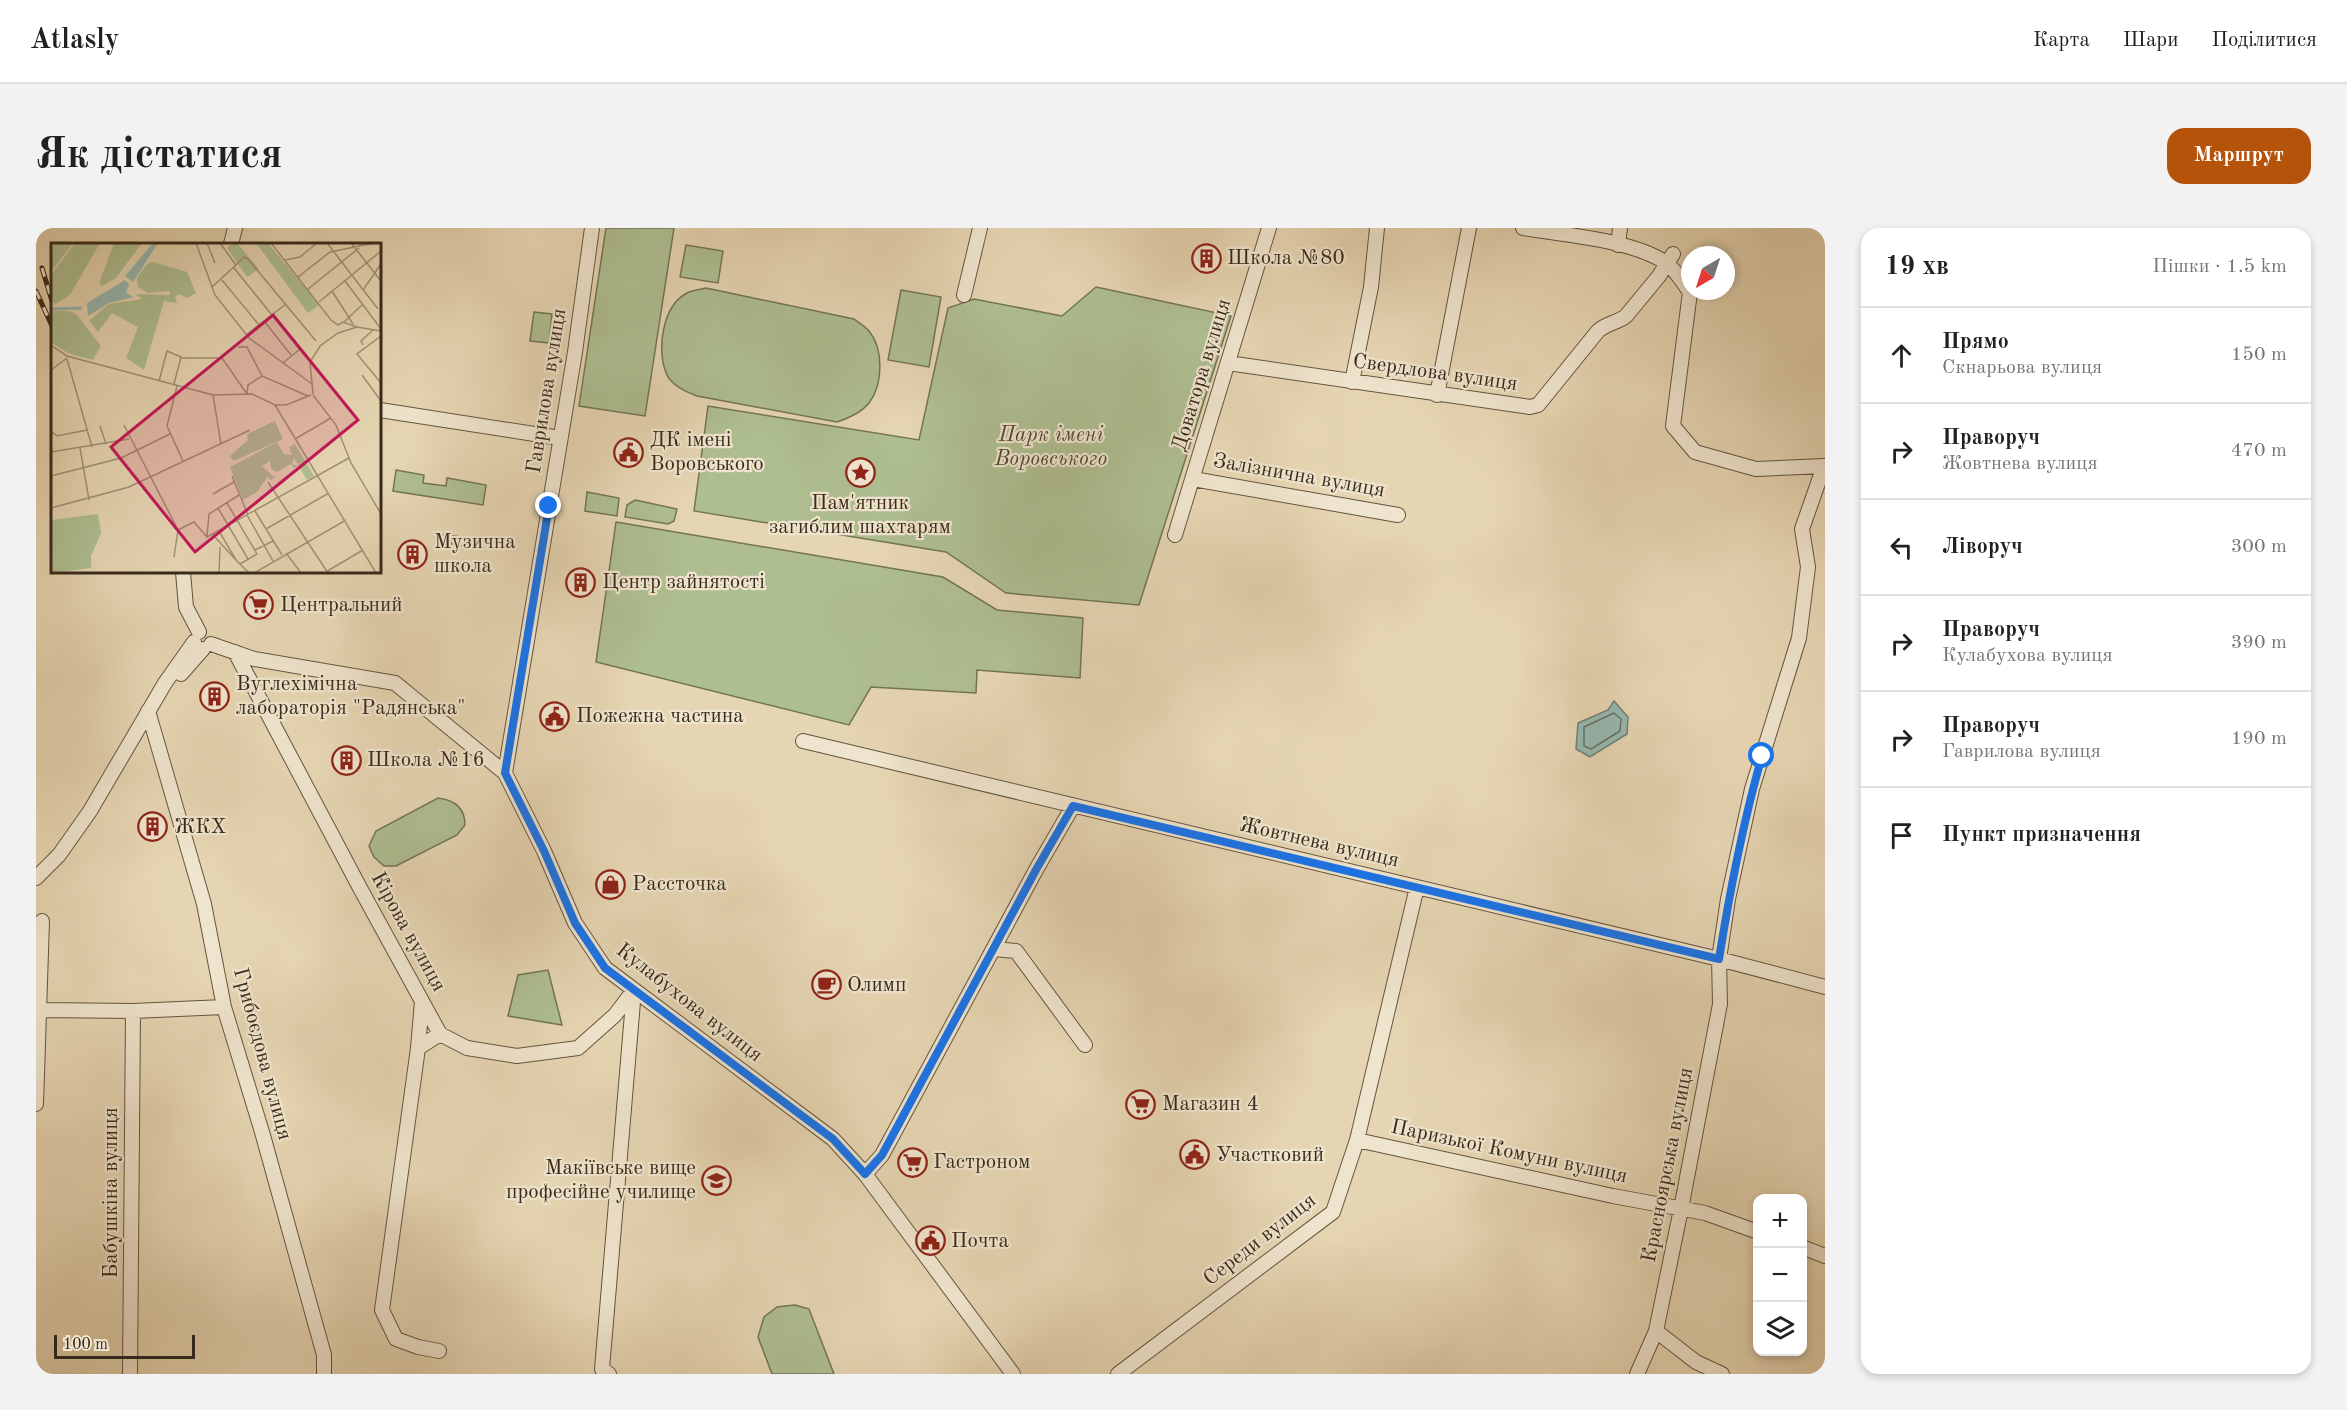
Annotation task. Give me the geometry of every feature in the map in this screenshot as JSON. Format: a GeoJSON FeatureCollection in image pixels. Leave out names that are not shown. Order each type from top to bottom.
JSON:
{"type":"FeatureCollection","features":[{"type":"Feature","properties":{"kind":"street"},"geometry":{"type":"LineString","coordinates":[[231,243],[236,228]]}},
{"type":"Feature","properties":{"kind":"street","name":"Гаврилова вулиця"},"geometry":{"type":"LineString","coordinates":[[505,773],[580,320],[592,228]]}},
{"type":"Feature","properties":{"kind":"street"},"geometry":{"type":"LineString","coordinates":[[964,295],[980,228]]}},
{"type":"Feature","properties":{"kind":"street","name":"Доватора вулиця"},"geometry":{"type":"LineString","coordinates":[[1175,535],[1269,228]]}},
{"type":"Feature","properties":{"kind":"street"},"geometry":{"type":"LineString","coordinates":[[1352,382],[1371,287],[1377,228]]}},
{"type":"Feature","properties":{"kind":"street"},"geometry":{"type":"LineString","coordinates":[[1437,395],[1469,228]]}},
{"type":"Feature","properties":{"kind":"street"},"geometry":{"type":"LineString","coordinates":[[1523,228],[1553,231],[1671,259],[1690,292],[1673,426],[1695,452],[1756,469],[1824,466]]}},
{"type":"Feature","properties":{"kind":"street"},"geometry":{"type":"LineString","coordinates":[[1618,245],[1620,228]]}},
{"type":"Feature","properties":{"kind":"street","name":"Свердлова вулиця"},"geometry":{"type":"LineString","coordinates":[[1228,363],[1530,407],[1538,405],[1604,325],[1621,320],[1626,316],[1671,259]]}},
{"type":"Feature","properties":{"kind":"street"},"geometry":{"type":"LineString","coordinates":[[381,410],[560,438]]}},
{"type":"Feature","properties":{"kind":"street","name":"Красноярська вулиця"},"geometry":{"type":"LineString","coordinates":[[1637,1374],[1656,1331],[1681,1209],[1720,1004],[1719,959],[1728,899],[1752,789],[1799,638],[1808,567],[1802,529],[1824,466]]}},
{"type":"Feature","properties":{"kind":"street","name":"Залізнична вулиця"},"geometry":{"type":"LineString","coordinates":[[1193,478],[1398,515]]}},
{"type":"Feature","properties":{"kind":"street"},"geometry":{"type":"LineString","coordinates":[[36,878],[60,855],[90,811],[148,711],[202,642],[186,607],[183,573]]}},
{"type":"Feature","properties":{"kind":"street","name":"Кулабухова вулиця"},"geometry":{"type":"LineString","coordinates":[[202,642],[254,659],[394,683],[505,773],[544,851],[575,923],[605,968],[833,1139],[865,1174],[1013,1374]]}},
{"type":"Feature","properties":{"kind":"street","name":"Кірова вулиця"},"geometry":{"type":"LineString","coordinates":[[235,652],[440,1034]]}},
{"type":"Feature","properties":{"kind":"street","name":"Грибоєдова вулиця"},"geometry":{"type":"LineString","coordinates":[[148,711],[204,904],[224,1007],[262,1132],[324,1355],[324,1374]]}},
{"type":"Feature","properties":{"kind":"street","name":"Жовтнева вулиця"},"geometry":{"type":"LineString","coordinates":[[802,741],[1719,959],[1825,987]]}},
{"type":"Feature","properties":{"kind":"street"},"geometry":{"type":"LineString","coordinates":[[865,1174],[882,1155],[1073,806]]}},
{"type":"Feature","properties":{"kind":"street","name":"Середи вулиця"},"geometry":{"type":"LineString","coordinates":[[1118,1374],[1333,1212],[1357,1140],[1417,887]]}},
{"type":"Feature","properties":{"kind":"street"},"geometry":{"type":"LineString","coordinates":[[36,1104],[42,921]]}},
{"type":"Feature","properties":{"kind":"street"},"geometry":{"type":"LineString","coordinates":[[993,949],[1016,951],[1085,1045]]}},
{"type":"Feature","properties":{"kind":"street"},"geometry":{"type":"LineString","coordinates":[[418,1048],[440,1034],[466,1048],[517,1056],[578,1048],[615,1015],[634,990]]}},
{"type":"Feature","properties":{"kind":"street"},"geometry":{"type":"LineString","coordinates":[[609,1374],[602,1369],[634,990]]}},
{"type":"Feature","properties":{"kind":"street"},"geometry":{"type":"LineString","coordinates":[[422,1001],[418,1048],[382,1310],[396,1339],[439,1351]]}},
{"type":"Feature","properties":{"kind":"street"},"geometry":{"type":"LineString","coordinates":[[40,1010],[133,1011],[224,1007]]}},
{"type":"Feature","properties":{"kind":"street","name":"Бабушкіна вулиця"},"geometry":{"type":"LineString","coordinates":[[130,1374],[133,1011]]}},
{"type":"Feature","properties":{"kind":"street","name":"Паризької Комуни вулиця"},"geometry":{"type":"LineString","coordinates":[[1357,1140],[1601,1194],[1705,1213],[1753,1230]]}},
{"type":"Feature","properties":{"kind":"street"},"geometry":{"type":"LineString","coordinates":[[1805,1248],[1825,1256]]}},
{"type":"Feature","properties":{"kind":"street"},"geometry":{"type":"LineString","coordinates":[[1656,1331],[1696,1362],[1722,1374]]}},
{"type":"Feature","properties":{"kind":"green space"},"geometry":{"type":"Polygon","coordinates":[[[606,228],[674,228],[645,416],[579,406],[606,228]]]}},
{"type":"Feature","properties":{"kind":"green space"},"geometry":{"type":"Polygon","coordinates":[[[686,245],[723,251],[718,283],[680,277],[686,245]]]}},
{"type":"Feature","properties":{"kind":"green space","name":"Парк імені Воровського"},"geometry":{"type":"Polygon","coordinates":[[[1096,287],[1231,316],[1139,605],[1006,593],[946,552],[694,511],[708,406],[919,440],[948,308],[974,299],[1062,316],[1096,287]]]}},
{"type":"Feature","properties":{"kind":"green space"},"geometry":{"type":"Polygon","coordinates":[[[706,288],[854,319],[864,326],[874,339],[880,367],[877,387],[869,403],[855,415],[837,422],[697,396],[676,385],[667,375],[662,354],[667,318],[679,299],[689,292],[706,288]]]}},
{"type":"Feature","properties":{"kind":"green space"},"geometry":{"type":"Polygon","coordinates":[[[901,290],[941,297],[929,367],[888,360],[901,290]]]}},
{"type":"Feature","properties":{"kind":"green space"},"geometry":{"type":"Polygon","coordinates":[[[534,312],[552,314],[549,343],[530,341],[534,312]]]}},
{"type":"Feature","properties":{"kind":"green space"},"geometry":{"type":"Polygon","coordinates":[[[396,470],[424,475],[423,483],[446,486],[447,478],[486,485],[483,505],[393,491],[396,470]]]}},
{"type":"Feature","properties":{"kind":"green space"},"geometry":{"type":"Polygon","coordinates":[[[587,492],[619,498],[617,516],[585,511],[587,492]]]}},
{"type":"Feature","properties":{"kind":"green space"},"geometry":{"type":"Polygon","coordinates":[[[635,500],[677,509],[674,521],[668,524],[625,517],[627,505],[635,500]]]}},
{"type":"Feature","properties":{"kind":"green space"},"geometry":{"type":"Polygon","coordinates":[[[616,522],[943,577],[997,610],[1083,618],[1080,678],[977,670],[976,693],[871,687],[849,725],[596,662],[616,522]]]}},
{"type":"Feature","properties":{"kind":"green space"},"geometry":{"type":"Polygon","coordinates":[[[444,534],[473,539],[472,548],[443,542],[444,534]]]}},
{"type":"Feature","properties":{"kind":"green space"},"geometry":{"type":"Polygon","coordinates":[[[438,798],[454,803],[461,810],[465,825],[457,835],[396,866],[384,866],[374,857],[369,846],[376,831],[438,798]]]}},
{"type":"Feature","properties":{"kind":"green space"},"geometry":{"type":"Polygon","coordinates":[[[548,970],[562,1025],[508,1016],[518,975],[548,970]]]}},
{"type":"Feature","properties":{"kind":"green space"},"geometry":{"type":"Polygon","coordinates":[[[795,1305],[809,1309],[834,1374],[772,1374],[758,1337],[764,1317],[777,1307],[795,1305]]]}},
{"type":"Feature","properties":{"kind":"water"},"geometry":{"type":"Polygon","coordinates":[[[1614,701],[1628,717],[1627,734],[1590,757],[1576,749],[1578,723],[1608,710],[1614,701]]]}},
{"type":"Feature","properties":{"kind":"railway"},"geometry":{"type":"LineString","coordinates":[[42,268],[51,298]]}},
{"type":"Feature","properties":{"kind":"railway"},"geometry":{"type":"LineString","coordinates":[[36,291],[51,324]]}},
{"type":"Feature","properties":{"kind":"place","name":"Школа №80"},"geometry":{"type":"Point","coordinates":[1206,258]}},
{"type":"Feature","properties":{"kind":"place","name":"ДК імені Воровського"},"geometry":{"type":"Point","coordinates":[629,452]}},
{"type":"Feature","properties":{"kind":"place","name":"Пам'ятник загиблим шахтарям"},"geometry":{"type":"Point","coordinates":[860,472]}},
{"type":"Feature","properties":{"kind":"place","name":"Музична школа"},"geometry":{"type":"Point","coordinates":[413,554]}},
{"type":"Feature","properties":{"kind":"place","name":"Центр зайнятості"},"geometry":{"type":"Point","coordinates":[581,582]}},
{"type":"Feature","properties":{"kind":"place","name":"Центральний"},"geometry":{"type":"Point","coordinates":[259,605]}},
{"type":"Feature","properties":{"kind":"place","name":"Вуглехімічна лабораторія \"Радянська\""},"geometry":{"type":"Point","coordinates":[215,696]}},
{"type":"Feature","properties":{"kind":"place","name":"Пожежна частина"},"geometry":{"type":"Point","coordinates":[555,716]}},
{"type":"Feature","properties":{"kind":"place","name":"Школа №16"},"geometry":{"type":"Point","coordinates":[346,760]}},
{"type":"Feature","properties":{"kind":"place","name":"ЖКХ"},"geometry":{"type":"Point","coordinates":[153,827]}},
{"type":"Feature","properties":{"kind":"place","name":"Рассточка"},"geometry":{"type":"Point","coordinates":[611,884]}},
{"type":"Feature","properties":{"kind":"place","name":"Олимп"},"geometry":{"type":"Point","coordinates":[826,985]}},
{"type":"Feature","properties":{"kind":"place","name":"Магазин 4"},"geometry":{"type":"Point","coordinates":[1141,1104]}},
{"type":"Feature","properties":{"kind":"place","name":"Участковий"},"geometry":{"type":"Point","coordinates":[1195,1155]}},
{"type":"Feature","properties":{"kind":"place","name":"Гастроном"},"geometry":{"type":"Point","coordinates":[912,1162]}},
{"type":"Feature","properties":{"kind":"place","name":"Макіївське вище професійне училище"},"geometry":{"type":"Point","coordinates":[717,1180]}},
{"type":"Feature","properties":{"kind":"place","name":"Почта"},"geometry":{"type":"Point","coordinates":[930,1241]}},
{"type":"Feature","properties":{"kind":"route"},"geometry":{"type":"LineString","coordinates":[[549,506],[505,773],[544,851],[575,923],[605,968],[833,1139],[865,1174],[882,1155],[1037,868],[1073,806],[1719,959],[1728,899],[1752,789],[1762,756]]}}]}
